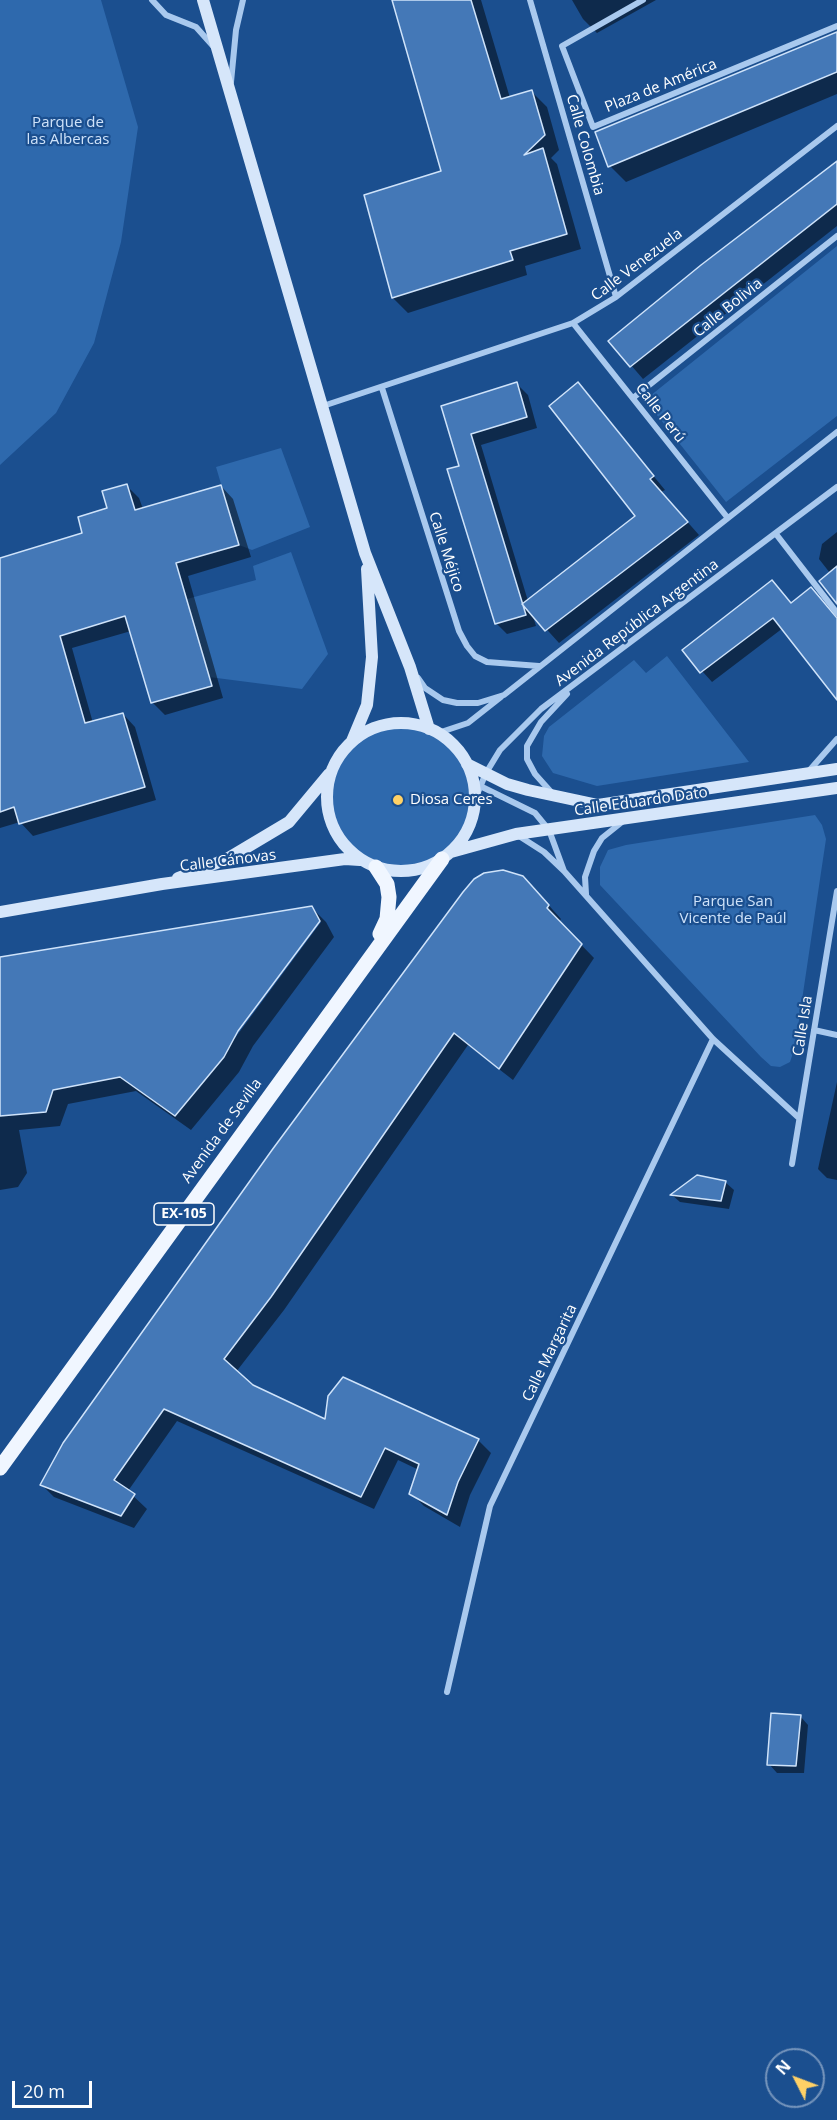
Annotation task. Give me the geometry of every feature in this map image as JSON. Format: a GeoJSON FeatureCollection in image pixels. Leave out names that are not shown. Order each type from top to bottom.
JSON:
{"type":"FeatureCollection","features":[{"type":"Feature","properties":{"kind":"main road"},"geometry":{"type":"LineString","coordinates":[[203,0],[365,553],[434,731]]}},
{"type":"Feature","properties":{"kind":"main road"},"geometry":{"type":"LineString","coordinates":[[352,741],[373,728],[393,723],[434,731],[457,749],[467,765],[476,790],[470,822],[462,839],[446,856],[414,870],[398,872],[375,867],[360,860],[344,846],[335,833],[328,812],[326,790],[331,771],[352,741],[367,705],[372,657],[372,622],[365,553]]}},
{"type":"Feature","properties":{"kind":"main road","name":"Calle Eduardo Dato"},"geometry":{"type":"LineString","coordinates":[[467,765],[507,784],[556,798],[598,805],[837,769]]}},
{"type":"Feature","properties":{"kind":"main road","name":"Calle Cánovas"},"geometry":{"type":"LineString","coordinates":[[162,884],[227,859],[280,828],[307,803],[331,771]]}},
{"type":"Feature","properties":{"kind":"main road","name":"Calle Eduardo Dato"},"geometry":{"type":"LineString","coordinates":[[446,856],[516,834],[837,788]]}},
{"type":"Feature","properties":{"kind":"main road","name":"Avenida de Sevilla"},"geometry":{"type":"LineString","coordinates":[[0,1468],[446,856]]}},
{"type":"Feature","properties":{"kind":"main road","name":"Calle Cánovas"},"geometry":{"type":"LineString","coordinates":[[162,884],[311,865],[345,858],[360,860]]}},
{"type":"Feature","properties":{"kind":"main road","name":"Avenida de Sevilla"},"geometry":{"type":"LineString","coordinates":[[368,960],[387,919],[387,884],[375,867]]}},
{"type":"Feature","properties":{"kind":"main road"},"geometry":{"type":"LineString","coordinates":[[0,912],[162,884]]}},
{"type":"Feature","properties":{"kind":"street"},"geometry":{"type":"LineString","coordinates":[[153,0],[166,15],[196,27],[219,52]]}},
{"type":"Feature","properties":{"kind":"street"},"geometry":{"type":"LineString","coordinates":[[230,91],[236,30],[243,0]]}},
{"type":"Feature","properties":{"kind":"street","name":"Calle Colombia"},"geometry":{"type":"LineString","coordinates":[[530,0],[616,297]]}},
{"type":"Feature","properties":{"kind":"street","name":"Plaza de América"},"geometry":{"type":"LineString","coordinates":[[643,0],[562,46],[593,127],[837,26]]}},
{"type":"Feature","properties":{"kind":"street","name":"Calle Venezuela"},"geometry":{"type":"LineString","coordinates":[[322,407],[573,323],[616,297],[837,126]]}},
{"type":"Feature","properties":{"kind":"street","name":"Calle Bolivia"},"geometry":{"type":"LineString","coordinates":[[633,398],[837,236]]}},
{"type":"Feature","properties":{"kind":"street","name":"Calle Perú"},"geometry":{"type":"LineString","coordinates":[[573,323],[727,517]]}},
{"type":"Feature","properties":{"kind":"street","name":"Calle Méjico"},"geometry":{"type":"LineString","coordinates":[[382,388],[459,632],[476,656],[487,662],[540,666]]}},
{"type":"Feature","properties":{"kind":"street","name":"Avenida República Argentina"},"geometry":{"type":"LineString","coordinates":[[434,731],[468,723],[837,432]]}},
{"type":"Feature","properties":{"kind":"street","name":"Avenida República Argentina"},"geometry":{"type":"LineString","coordinates":[[476,790],[500,750],[522,726],[837,487]]}},
{"type":"Feature","properties":{"kind":"street"},"geometry":{"type":"LineString","coordinates":[[776,534],[837,613]]}},
{"type":"Feature","properties":{"kind":"street","name":"Avenida República Argentina"},"geometry":{"type":"LineString","coordinates":[[410,667],[425,688],[443,700],[478,703],[504,695]]}},
{"type":"Feature","properties":{"kind":"street"},"geometry":{"type":"LineString","coordinates":[[556,798],[535,774],[527,759],[527,747],[541,722],[576,685]]}},
{"type":"Feature","properties":{"kind":"street"},"geometry":{"type":"LineString","coordinates":[[807,774],[837,739]]}},
{"type":"Feature","properties":{"kind":"street"},"geometry":{"type":"LineString","coordinates":[[476,790],[535,813],[549,830],[564,871]]}},
{"type":"Feature","properties":{"kind":"street"},"geometry":{"type":"LineString","coordinates":[[586,895],[585,877],[594,851],[602,838],[624,820]]}},
{"type":"Feature","properties":{"kind":"street"},"geometry":{"type":"LineString","coordinates":[[516,834],[544,852],[564,871],[714,1039],[800,1118]]}},
{"type":"Feature","properties":{"kind":"street","name":"Calle Isla"},"geometry":{"type":"LineString","coordinates":[[792,1164],[837,891]]}},
{"type":"Feature","properties":{"kind":"street"},"geometry":{"type":"LineString","coordinates":[[814,1030],[837,1035]]}},
{"type":"Feature","properties":{"kind":"street","name":"Calle Margarita"},"geometry":{"type":"LineString","coordinates":[[447,1692],[490,1506],[714,1039]]}},
{"type":"Feature","properties":{"kind":"green space","name":"Parque de las Albercas"},"geometry":{"type":"Polygon","coordinates":[[[0,0],[101,0],[138,127],[121,242],[94,343],[56,413],[0,465],[0,0]]]}},
{"type":"Feature","properties":{"kind":"green space"},"geometry":{"type":"Polygon","coordinates":[[[837,246],[837,416],[726,502],[645,400],[837,246]]]}},
{"type":"Feature","properties":{"kind":"green space"},"geometry":{"type":"Polygon","coordinates":[[[281,448],[310,527],[252,550],[239,545],[216,467],[281,448]]]}},
{"type":"Feature","properties":{"kind":"green space"},"geometry":{"type":"Polygon","coordinates":[[[291,552],[328,654],[302,689],[209,677],[187,599],[256,580],[253,566],[291,552]]]}},
{"type":"Feature","properties":{"kind":"green space"},"geometry":{"type":"Polygon","coordinates":[[[667,656],[749,762],[597,786],[553,773],[542,756],[544,736],[549,727],[634,660],[646,673],[667,656]]]}},
{"type":"Feature","properties":{"kind":"green space"},"geometry":{"type":"Polygon","coordinates":[[[401,723],[429,729],[453,745],[469,769],[475,797],[469,825],[453,849],[429,865],[401,871],[373,865],[349,849],[333,825],[327,797],[333,769],[349,745],[373,729],[401,723]]]}},
{"type":"Feature","properties":{"kind":"green space","name":"Parque San Vicente de Paúl"},"geometry":{"type":"Polygon","coordinates":[[[815,815],[822,825],[826,839],[795,1047],[790,1062],[780,1067],[771,1066],[600,885],[600,867],[608,850],[626,845],[815,815]]]}},
{"type":"Feature","properties":{"kind":"building"},"geometry":{"type":"Polygon","coordinates":[[[392,0],[471,0],[501,99],[532,90],[545,135],[524,155],[543,148],[567,234],[510,251],[513,260],[392,298],[364,195],[441,171],[392,0]]]}},
{"type":"Feature","properties":{"kind":"building"},"geometry":{"type":"Polygon","coordinates":[[[837,32],[837,72],[608,167],[595,132],[837,32]]]}},
{"type":"Feature","properties":{"kind":"building"},"geometry":{"type":"Polygon","coordinates":[[[837,161],[837,204],[630,367],[608,341],[701,265],[837,161]]]}},
{"type":"Feature","properties":{"kind":"building"},"geometry":{"type":"Polygon","coordinates":[[[517,382],[527,417],[471,434],[526,615],[495,624],[447,469],[459,466],[441,406],[517,382]]]}},
{"type":"Feature","properties":{"kind":"building"},"geometry":{"type":"Polygon","coordinates":[[[578,382],[654,476],[650,479],[688,522],[545,631],[522,604],[635,516],[549,406],[578,382]]]}},
{"type":"Feature","properties":{"kind":"building"},"geometry":{"type":"Polygon","coordinates":[[[127,484],[135,510],[221,485],[239,545],[176,563],[212,686],[151,703],[125,616],[60,636],[85,723],[123,713],[145,787],[19,824],[14,807],[0,812],[0,558],[82,533],[78,517],[107,508],[102,491],[127,484]]]}},
{"type":"Feature","properties":{"kind":"building"},"geometry":{"type":"Polygon","coordinates":[[[837,566],[837,604],[819,581],[837,566]]]}},
{"type":"Feature","properties":{"kind":"building"},"geometry":{"type":"Polygon","coordinates":[[[772,580],[791,603],[811,587],[837,618],[837,700],[773,618],[700,673],[682,650],[772,580]]]}},
{"type":"Feature","properties":{"kind":"building"},"geometry":{"type":"Polygon","coordinates":[[[503,870],[523,876],[549,905],[547,908],[582,944],[499,1069],[454,1033],[271,1297],[224,1359],[253,1385],[325,1419],[328,1396],[343,1377],[479,1439],[458,1482],[447,1515],[409,1494],[419,1464],[385,1448],[361,1497],[164,1409],[114,1480],[135,1494],[121,1516],[40,1485],[63,1443],[272,1150],[463,892],[474,879],[484,873],[503,870]]]}},
{"type":"Feature","properties":{"kind":"building"},"geometry":{"type":"Polygon","coordinates":[[[312,906],[320,921],[238,1031],[224,1057],[175,1116],[120,1077],[53,1090],[46,1112],[0,1116],[0,957],[312,906]]]}},
{"type":"Feature","properties":{"kind":"building"},"geometry":{"type":"Polygon","coordinates":[[[697,1175],[726,1181],[721,1201],[670,1195],[697,1175]]]}},
{"type":"Feature","properties":{"kind":"building"},"geometry":{"type":"Polygon","coordinates":[[[771,1713],[801,1715],[796,1766],[767,1765],[771,1713]]]}},
{"type":"Feature","properties":{"kind":"place","name":"Diosa Ceres"},"geometry":{"type":"Point","coordinates":[398,800]}}]}
